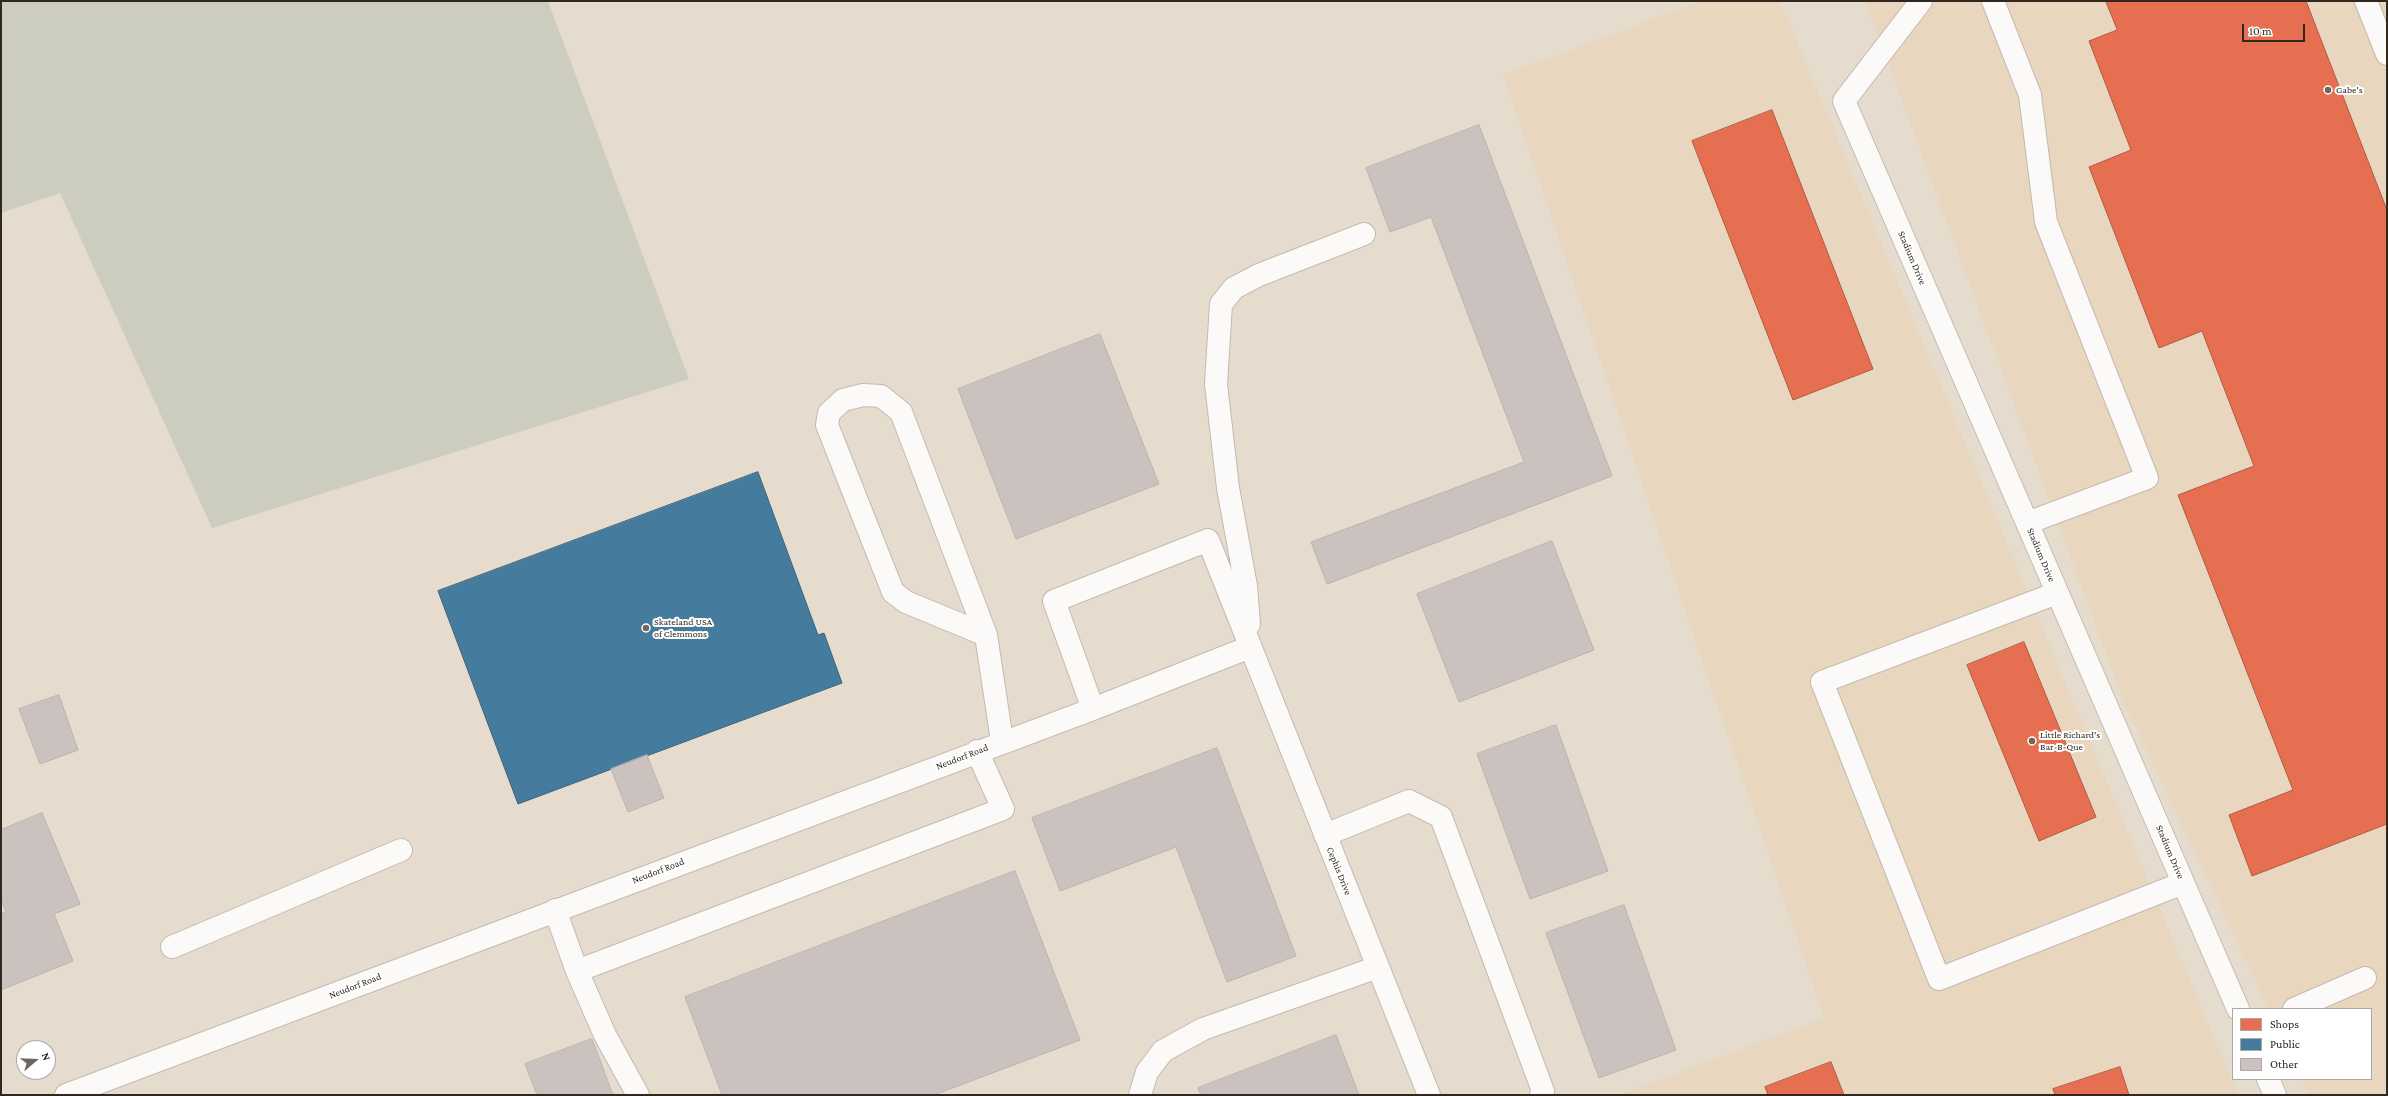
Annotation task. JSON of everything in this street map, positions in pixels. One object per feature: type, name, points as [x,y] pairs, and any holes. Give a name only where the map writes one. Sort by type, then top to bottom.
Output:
[{"type":"street","name":"Stadium Drive","points":[[1921,1],[1844,101],[2238,1008]]},
{"type":"street","points":[[1993,1],[2030,95],[2046,222],[2147,478],[2027,523]]},
{"type":"street","points":[[2366,1],[2387,54]]},
{"type":"street","points":[[1250,647],[1246,586],[1228,488],[1216,384],[1221,304],[1234,288],[1259,275],[1364,234]]},
{"type":"street","points":[[986,635],[906,602],[893,592],[828,425],[829,413],[843,400],[863,394],[881,396],[901,412],[986,635],[1002,741]]},
{"type":"street","name":"Cephis Drive","points":[[1093,708],[1054,601],[1208,540],[1429,1095]]},
{"type":"street","points":[[2057,593],[1822,682],[1939,979],[2183,883]]},
{"type":"street","name":"Neudorf Road","points":[[66,1095],[1002,741],[1093,708],[1250,647]]},
{"type":"street","points":[[577,971],[1004,809],[977,751]]},
{"type":"street","points":[[1325,835],[1409,801],[1441,817],[1543,1091],[1541,1095]]},
{"type":"street","points":[[172,947],[401,850]]},
{"type":"street","points":[[555,910],[577,971],[605,1035],[638,1095]]},
{"type":"street","points":[[1140,1095],[1147,1072],[1163,1051],[1203,1029],[1378,967]]},
{"type":"street","points":[[2296,1008],[2365,978]]},
{"type":"street","points":[[2268,1080],[2275,1095]]},
{"type":"shaded area","points":[[1,1],[548,1],[689,379],[212,528],[60,193],[1,213]]},
{"type":"shaded area","points":[[1701,1],[1780,1],[2238,1095],[1620,1095],[1824,1018],[1503,75]]},
{"type":"shaded area","points":[[1865,1],[2387,1],[2387,1095],[2309,1095],[2302,1080],[2372,1080],[2372,1008],[2269,1008],[2127,710]]},
{"type":"building: Shops","points":[[2106,1],[2306,1],[2387,210],[2387,824],[2252,876],[2229,815],[2293,790],[2178,495],[2254,466],[2202,331],[2159,348],[2089,167],[2131,150],[2089,41],[2117,30]]},
{"type":"building: Shops","points":[[1772,110],[1873,369],[1793,400],[1692,141]]},
{"type":"building: Shops","name":"Little Richard's Bar-B-Que","points":[[2024,642],[2096,817],[2039,841],[1967,665]]},
{"type":"building: Shops","points":[[1831,1062],[1844,1095],[1768,1095],[1765,1087]]},
{"type":"building: Shops","points":[[2120,1067],[2129,1095],[2055,1095],[2053,1089]]},
{"type":"building: Public","points":[[758,472],[818,635],[824,633],[842,683],[518,804],[438,591]]},
{"type":"building: Other","points":[[1479,125],[1612,476],[1327,584],[1311,542],[1524,462],[1431,217],[1390,232],[1366,168]]},
{"type":"building: Other","points":[[1100,334],[1159,484],[1016,539],[958,389]]},
{"type":"building: Other","points":[[1552,541],[1594,650],[1459,702],[1417,594]]},
{"type":"building: Other","points":[[59,695],[78,750],[40,764],[19,709]]},
{"type":"building: Other","points":[[1556,725],[1608,871],[1530,899],[1477,754]]},
{"type":"building: Other","points":[[1217,748],[1296,956],[1227,982],[1176,847],[1060,891],[1032,818]]},
{"type":"building: Other","points":[[647,755],[664,798],[628,812],[611,769]]},
{"type":"building: Other","points":[[42,813],[80,904],[54,914],[73,961],[1,990],[1,914],[6,912],[1,900],[1,830]]},
{"type":"building: Other","points":[[1015,871],[1080,1040],[934,1095],[722,1095],[685,997]]},
{"type":"building: Other","points":[[1624,905],[1676,1050],[1599,1078],[1546,933]]},
{"type":"building: Other","points":[[1336,1035],[1359,1095],[1201,1095],[1198,1088]]},
{"type":"building: Other","points":[[592,1039],[613,1095],[537,1095],[525,1064]]},
{"type":"place","name":"Gabe's","points":[[2328,90]]},
{"type":"place","name":"Skateland USA of Clemmons","points":[[646,628]]},
{"type":"place","name":"Little Richard's Bar-B-Que","points":[[2032,741]]}]
